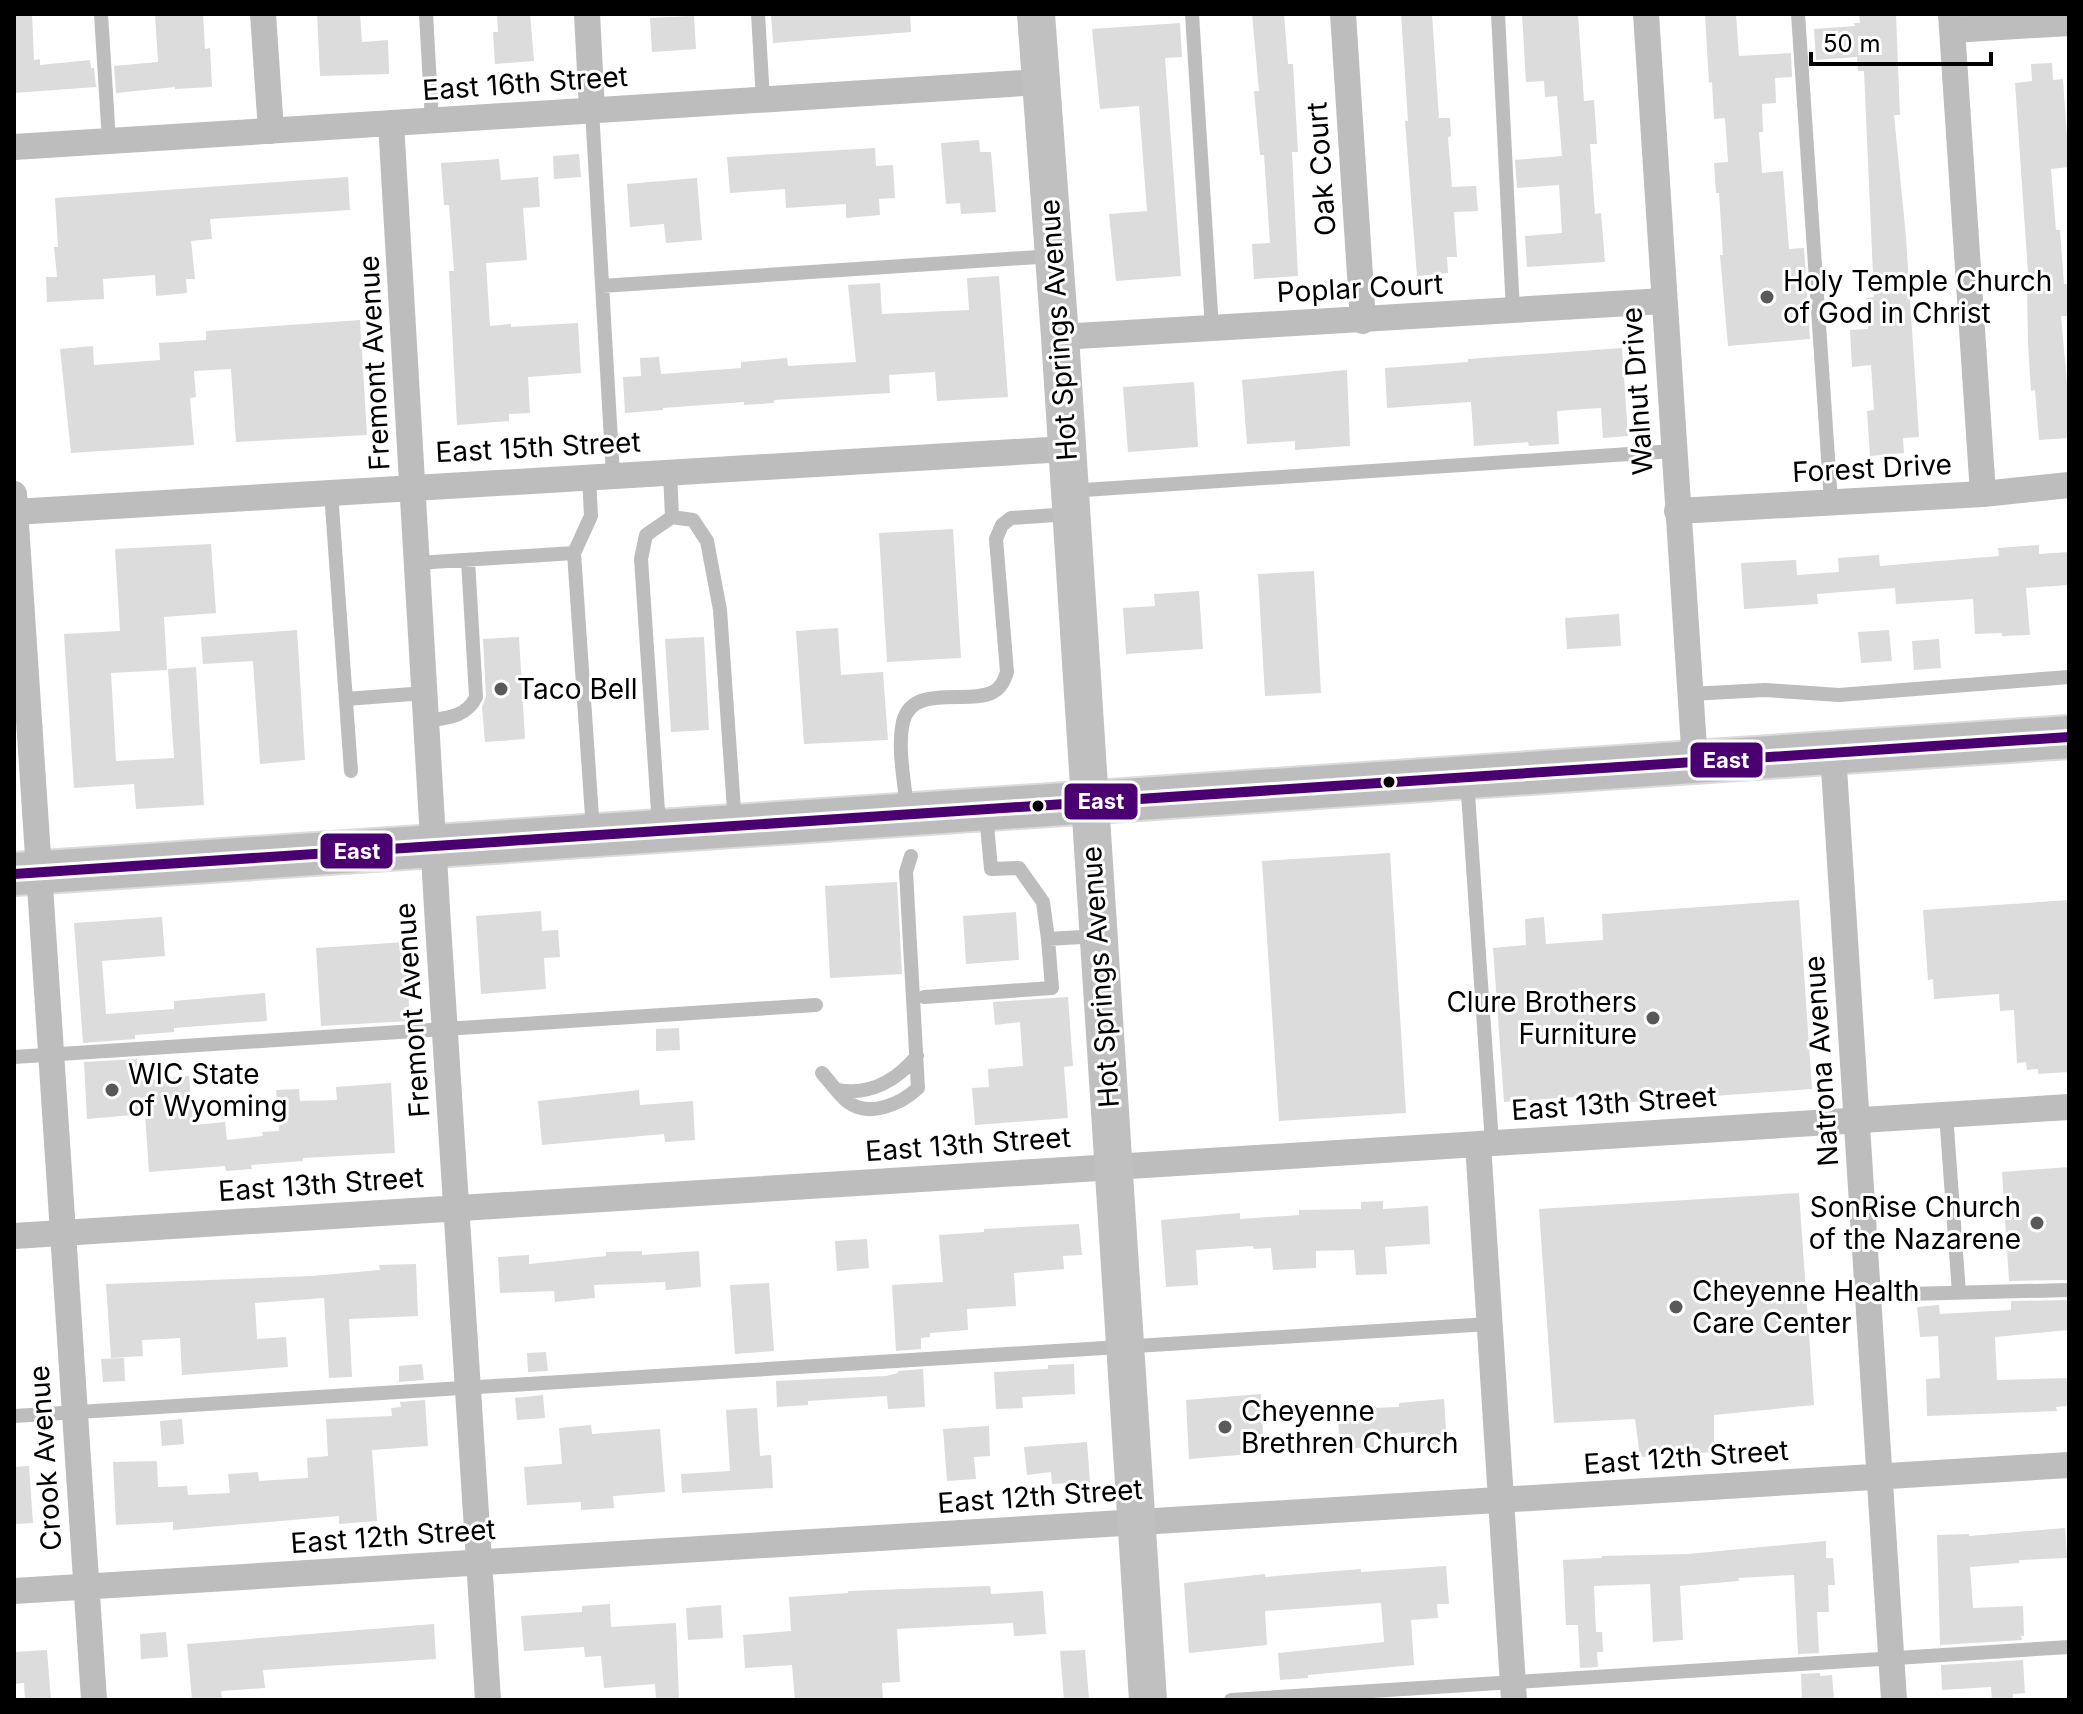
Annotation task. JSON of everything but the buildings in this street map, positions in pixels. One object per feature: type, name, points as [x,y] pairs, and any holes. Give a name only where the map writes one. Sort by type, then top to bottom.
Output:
[{"type":"main road","points":[[26,873],[2069,737]]},
{"type":"street","points":[[263,14],[271,131]]},
{"type":"street","points":[[587,14],[592,110]]},
{"type":"street","name":"Hot Springs Avenue","points":[[1036,14],[1060,337],[1148,1700]]},
{"type":"street","name":"Oak Court","points":[[1343,14],[1363,321]]},
{"type":"street","name":"Walnut Drive","points":[[1646,14],[1695,763]]},
{"type":"street","points":[[1983,494],[1951,22],[2069,23]]},
{"type":"street","name":"East 16th Street","points":[[14,147],[1040,82]]},
{"type":"street","name":"Fremont Avenue","points":[[391,123],[433,846],[488,1700]]},
{"type":"street","name":"Poplar Court","points":[[1060,337],[1664,301]]},
{"type":"street","name":"East 15th Street","points":[[14,512],[1066,449]]},
{"type":"street","name":"Forest Drive","points":[[1677,511],[1983,494],[2069,485]]},
{"type":"street","name":"Crook Avenue","points":[[14,494],[26,873],[51,1055],[94,1700]]},
{"type":"street","name":"Natrona Avenue","points":[[1833,753],[1894,1700]]},
{"type":"street","name":"East 13th Street","points":[[14,1236],[2069,1107]]},
{"type":"street","points":[[1485,1143],[1489,1324],[1513,1691]]},
{"type":"street","name":"East 12th Street","points":[[14,1591],[2069,1465]]},
{"type":"lane","points":[[101,14],[109,141]]},
{"type":"lane","points":[[426,14],[432,121]]},
{"type":"lane","points":[[758,14],[763,100]]},
{"type":"lane","points":[[1192,14],[1212,329]]},
{"type":"lane","points":[[1498,14],[1513,311]]},
{"type":"lane","points":[[1798,14],[1831,502]]},
{"type":"lane","points":[[592,110],[602,286],[601,476],[591,516],[574,553],[593,835]]},
{"type":"lane","points":[[602,286],[1054,256]]},
{"type":"lane","points":[[907,815],[902,734],[904,718],[912,706],[935,697],[991,694],[1002,684],[1007,672],[996,539],[1002,525],[1011,518],[1070,502],[1674,451]]},
{"type":"lane","points":[[670,472],[672,517]]},
{"type":"lane","points":[[331,492],[351,771]]},
{"type":"lane","points":[[660,831],[641,559],[646,535],[672,517],[693,520],[707,541],[720,610],[735,826]]},
{"type":"lane","points":[[417,563],[574,553]]},
{"type":"lane","points":[[426,721],[455,716],[474,703],[476,697],[468,560]]},
{"type":"lane","points":[[1690,694],[1765,690],[1839,695],[2069,677]]},
{"type":"lane","points":[[346,699],[425,693]]},
{"type":"lane","points":[[1467,778],[1485,1143]]},
{"type":"lane","points":[[924,997],[1052,988],[1043,902],[1019,868],[991,869],[986,809]]},
{"type":"lane","points":[[822,1073],[848,1102],[858,1108],[890,1107],[905,1100],[918,1088],[906,872],[911,856]]},
{"type":"lane","points":[[1048,939],[1098,936]]},
{"type":"lane","points":[[14,1057],[816,1005]]},
{"type":"lane","points":[[837,1090],[852,1093],[873,1089],[904,1071],[917,1056]]},
{"type":"lane","points":[[1946,1114],[1959,1293]]},
{"type":"lane","points":[[1868,1295],[2069,1290]]},
{"type":"lane","points":[[14,1416],[1489,1324]]},
{"type":"lane","points":[[1231,1700],[1513,1691],[1892,1658],[2069,1647]]},
{"type":"transit line","name":"East","points":[[14,874],[2069,737]]},
{"type":"place","name":"Holy Temple Church of God in Christ","points":[[1767,297]]},
{"type":"place","name":"Taco Bell","points":[[501,689]]},
{"type":"place","name":"Clure Brothers Furniture","points":[[1653,1018]]},
{"type":"place","name":"WIC State of Wyoming","points":[[112,1090]]},
{"type":"place","name":"SonRise Church of the Nazarene","points":[[2037,1223]]},
{"type":"place","name":"Cheyenne Health Care Center","points":[[1676,1307]]},
{"type":"place","name":"Cheyenne Brethren Church","points":[[1225,1427]]}]
